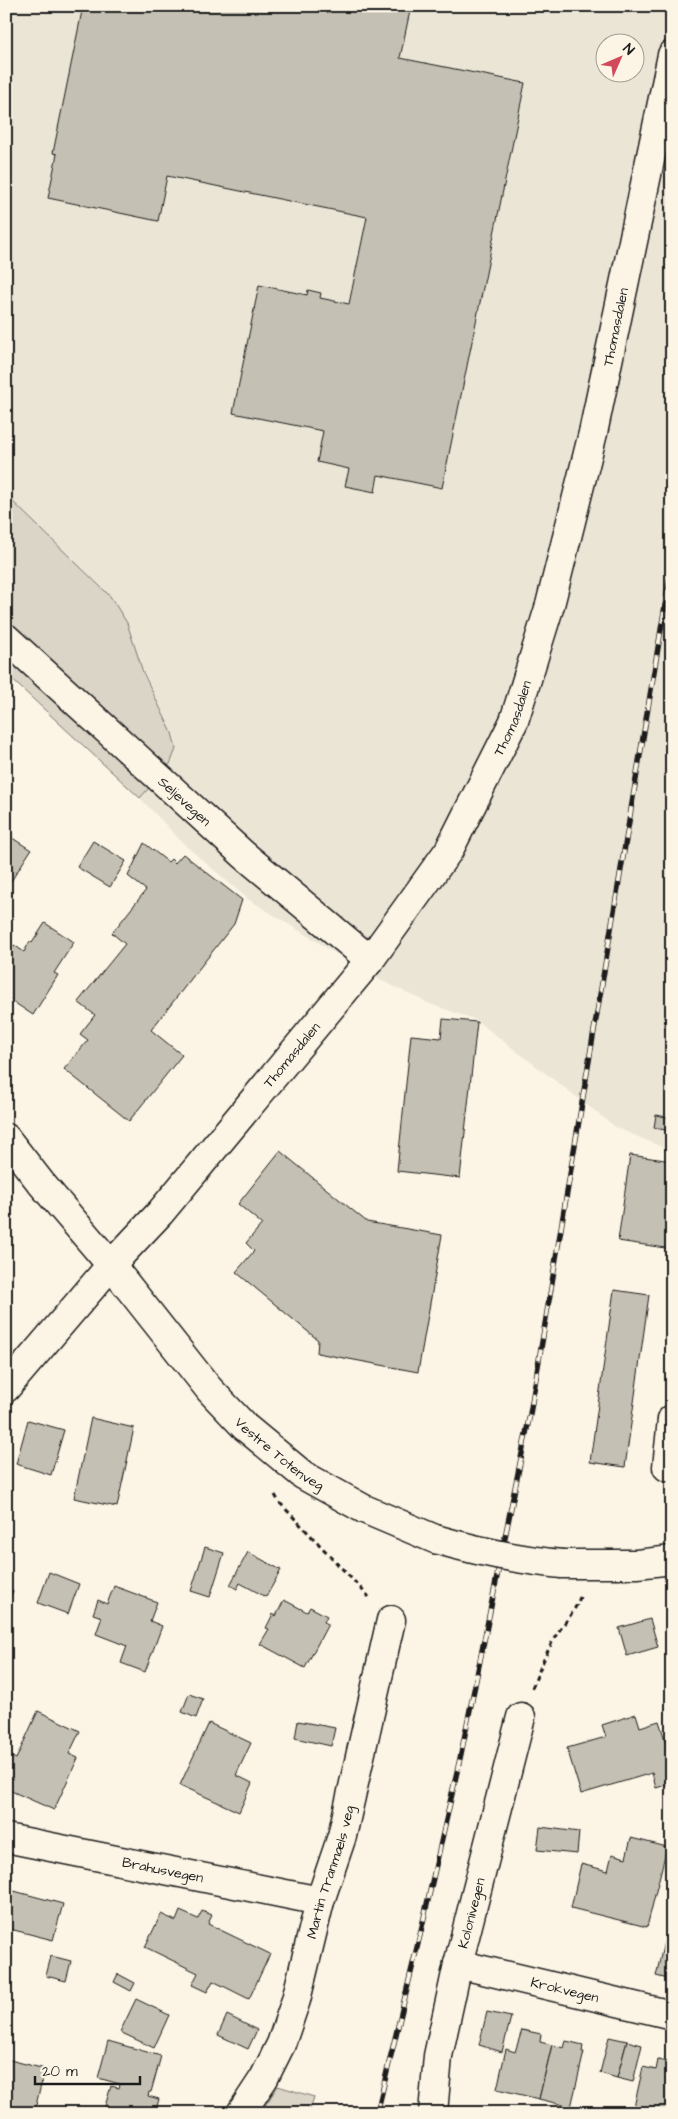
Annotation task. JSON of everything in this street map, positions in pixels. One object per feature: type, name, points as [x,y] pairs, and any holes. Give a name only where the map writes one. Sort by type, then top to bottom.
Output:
[{"type":"street","name":"Thomasdalen","points":[[6,1388],[111,1265],[160,1213],[370,960],[449,850],[514,720],[550,605],[593,433],[672,55]]},
{"type":"street","name":"Seljevegen","points":[[6,638],[244,855],[370,960]]},
{"type":"street","name":"Vestre Totenveg","points":[[6,1138],[41,1183],[111,1265],[209,1389],[246,1427],[302,1475],[364,1510],[435,1539],[481,1552],[562,1564],[590,1565],[672,1560]]},
{"type":"street","points":[[667,1467],[672,1419]]},
{"type":"street","name":"Martin Tranmæls veg","points":[[241,2113],[264,2078],[281,2044],[296,2000],[320,1901],[342,1836],[390,1620]]},
{"type":"street","name":"Kolonivegen","points":[[433,2113],[438,2056],[458,1964],[521,1717]]},
{"type":"street","name":"Brahusvegen","points":[[6,1838],[320,1901]]},
{"type":"street","name":"Krokvegen","points":[[458,1964],[672,2015]]},
{"type":"path","points":[[521,1717],[541,1664],[555,1638],[578,1604],[590,1565]]},
{"type":"shaded area","points":[[6,6],[672,6],[672,1151],[617,1128],[476,1020],[430,1004],[372,976],[248,899],[186,846],[140,798],[170,764],[176,749],[172,733],[110,596],[6,495]]},
{"type":"shaded area","points":[[6,495],[110,596],[127,623],[143,672],[172,733],[176,749],[170,764],[140,798],[6,674]]},
{"type":"shaded area","points":[[278,2086],[314,2097],[309,2113],[260,2113]]},
{"type":"building","points":[[83,6],[411,6],[400,58],[525,83],[442,488],[378,475],[375,492],[345,486],[349,469],[317,462],[323,431],[233,413],[259,285],[307,295],[308,290],[321,293],[320,298],[349,304],[367,217],[167,176],[158,221],[48,198],[57,154],[53,153]]},
{"type":"building","points":[[6,834],[31,850],[6,889]]},
{"type":"building","points":[[93,841],[126,861],[110,887],[77,867]]},
{"type":"building","points":[[144,843],[168,862],[171,859],[175,863],[183,854],[242,900],[234,924],[151,1030],[182,1055],[129,1121],[64,1069],[88,1040],[80,1034],[95,1015],[78,1002],[125,944],[112,933],[146,890],[128,876]]},
{"type":"building","points":[[45,923],[74,942],[54,973],[58,975],[33,1015],[6,997],[6,958],[14,945],[24,952],[30,941],[32,943]]},
{"type":"building","points":[[443,1019],[477,1022],[460,1178],[397,1171],[411,1035],[441,1038]]},
{"type":"building","points":[[656,1115],[672,1118],[672,1131],[654,1128]]},
{"type":"building","points":[[280,1151],[367,1222],[442,1235],[418,1372],[317,1353],[318,1340],[236,1272],[254,1251],[246,1243],[262,1224],[238,1204]]},
{"type":"building","points":[[630,1155],[672,1161],[672,1249],[618,1241]]},
{"type":"building","points":[[614,1290],[649,1295],[625,1467],[590,1462]]},
{"type":"building","points":[[91,1418],[134,1428],[117,1507],[74,1498]]},
{"type":"building","points":[[28,1420],[64,1430],[51,1475],[16,1464]]},
{"type":"building","points":[[205,1547],[224,1553],[210,1597],[191,1591]]},
{"type":"building","points":[[248,1552],[281,1570],[266,1597],[240,1583],[237,1589],[230,1585]]},
{"type":"building","points":[[49,1572],[79,1584],[68,1614],[38,1603]]},
{"type":"building","points":[[114,1586],[157,1602],[150,1621],[162,1626],[145,1672],[121,1663],[127,1646],[96,1634],[102,1617],[93,1614],[98,1600],[107,1604]]},
{"type":"building","points":[[6,1587],[13,1591],[6,1606]]},
{"type":"building","points":[[284,1600],[307,1612],[310,1607],[327,1616],[324,1622],[328,1624],[305,1668],[260,1644],[269,1629],[266,1628],[273,1614],[276,1616]]},
{"type":"building","points":[[650,1619],[658,1647],[627,1656],[619,1628]]},
{"type":"building","points":[[189,1694],[203,1699],[196,1718],[182,1712]]},
{"type":"building","points":[[38,1711],[80,1731],[69,1754],[78,1758],[54,1810],[9,1790],[10,1788],[6,1786],[6,1759],[8,1755],[16,1759]]},
{"type":"building","points":[[636,1714],[640,1727],[659,1721],[672,1761],[672,1783],[656,1788],[652,1773],[581,1794],[567,1748],[606,1737],[602,1725]]},
{"type":"building","points":[[298,1721],[335,1728],[331,1746],[295,1738]]},
{"type":"building","points":[[209,1723],[251,1743],[236,1775],[252,1783],[239,1812],[180,1785]]},
{"type":"building","points":[[540,1827],[579,1832],[577,1854],[537,1850]]},
{"type":"building","points":[[631,1838],[667,1847],[647,1927],[571,1908],[581,1864],[608,1871],[612,1854],[626,1858]]},
{"type":"building","points":[[14,1891],[63,1904],[53,1940],[6,1928],[6,1920]]},
{"type":"building","points":[[180,1911],[198,1919],[202,1911],[212,1915],[208,1924],[270,1954],[249,1999],[213,1981],[207,1992],[192,1985],[198,1973],[145,1947],[161,1914],[176,1921]]},
{"type":"building","points":[[664,1942],[672,1944],[672,1980],[656,1976]]},
{"type":"building","points":[[51,1956],[71,1961],[66,1981],[46,1976]]},
{"type":"building","points":[[118,1974],[135,1983],[131,1991],[114,1982]]},
{"type":"building","points":[[136,1999],[169,2015],[154,2048],[120,2032]]},
{"type":"building","points":[[487,2012],[511,2017],[502,2052],[479,2045]]},
{"type":"building","points":[[227,2015],[257,2030],[248,2049],[218,2035]]},
{"type":"building","points":[[522,2030],[541,2034],[540,2042],[552,2045],[539,2099],[497,2089],[506,2049],[515,2052]]},
{"type":"building","points":[[609,2037],[627,2041],[617,2078],[600,2073]]},
{"type":"building","points":[[108,2041],[161,2056],[151,2092],[149,2092],[148,2096],[159,2099],[156,2110],[164,2113],[103,2113],[111,2086],[119,2088],[120,2084],[98,2078]]},
{"type":"building","points":[[566,2041],[583,2045],[582,2052],[584,2052],[571,2107],[539,2099],[552,2045],[564,2048]]},
{"type":"building","points":[[627,2041],[642,2045],[633,2082],[617,2078]]},
{"type":"building","points":[[6,2059],[45,2069],[34,2113],[6,2106]]},
{"type":"building","points":[[658,2060],[672,2063],[672,2113],[658,2113],[634,2107],[643,2067],[656,2070]]},
{"type":"railway","points":[[377,2113],[461,1754],[530,1414],[672,564]]}]
